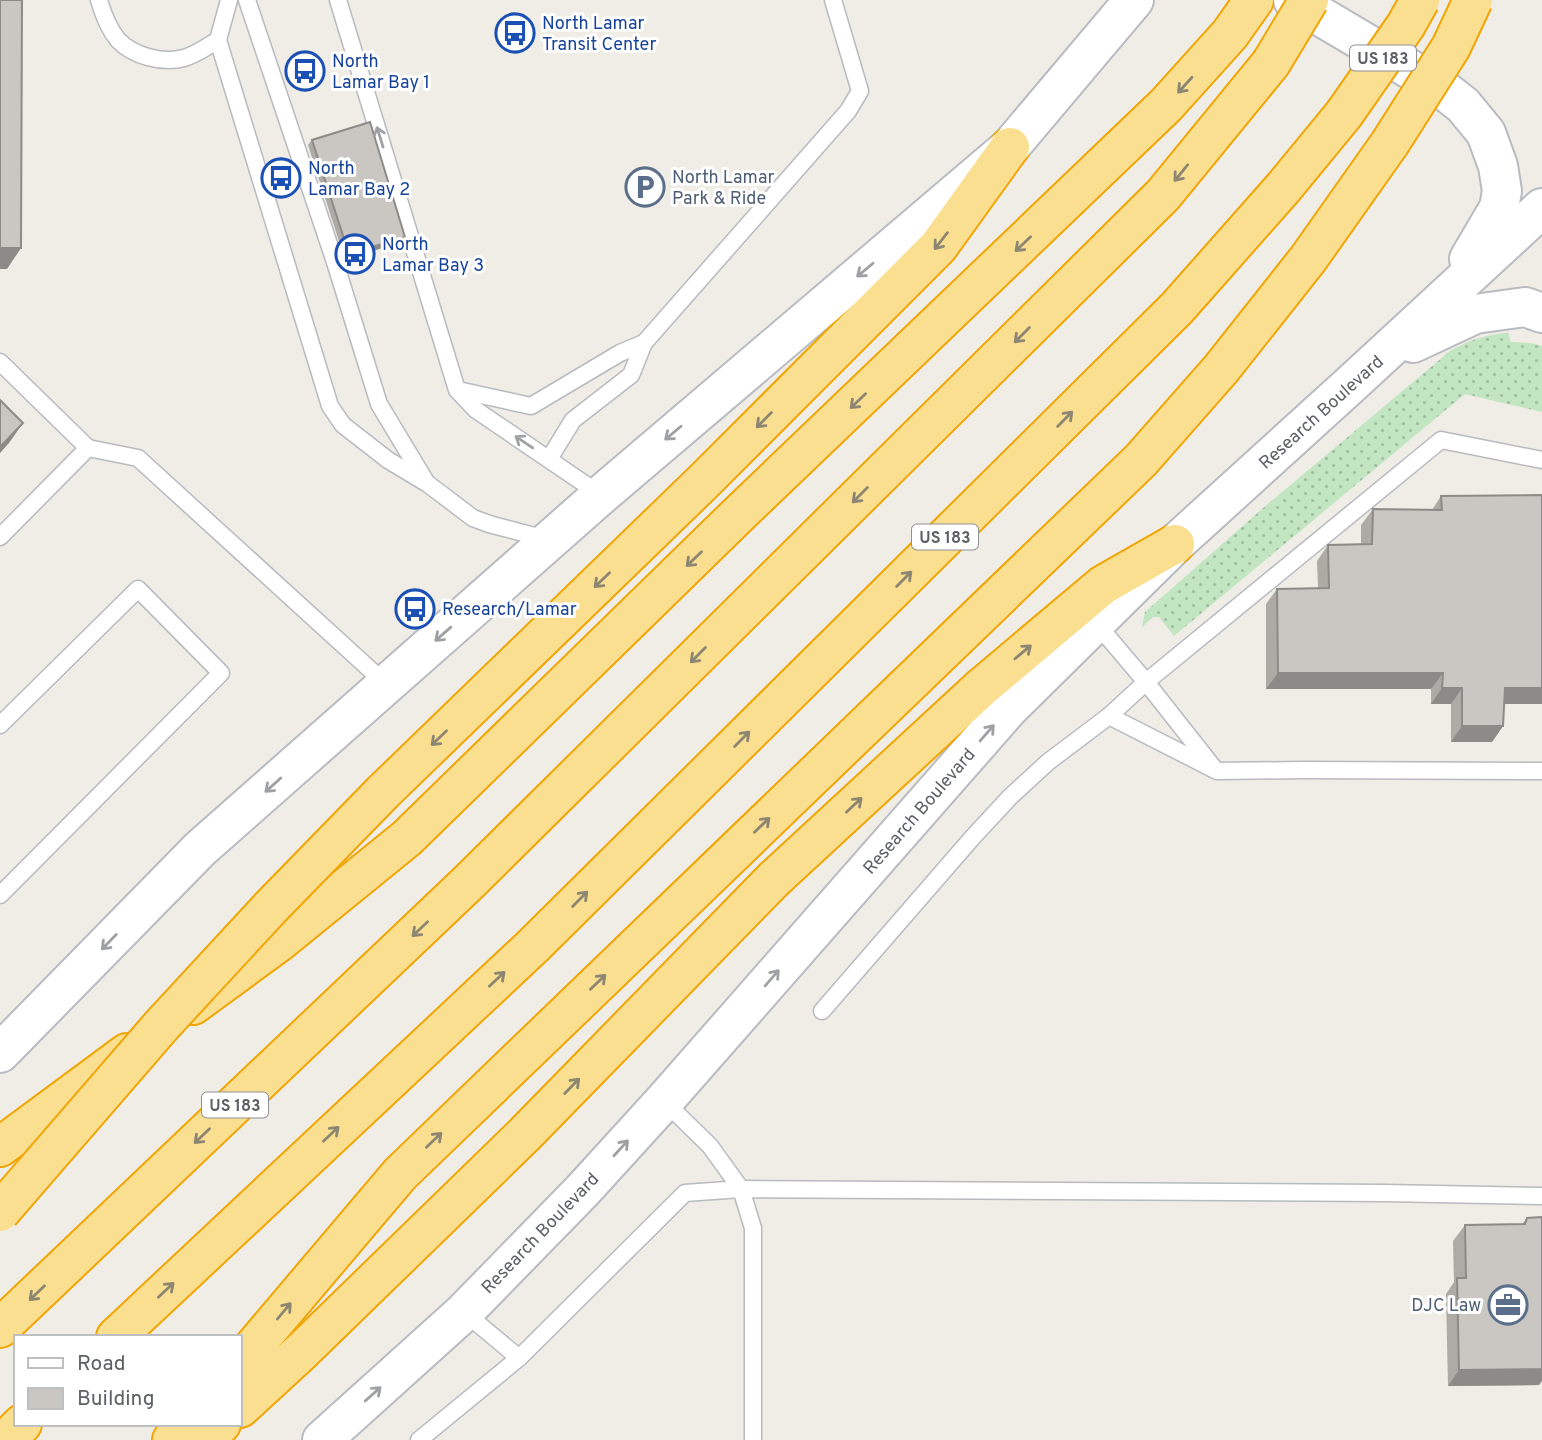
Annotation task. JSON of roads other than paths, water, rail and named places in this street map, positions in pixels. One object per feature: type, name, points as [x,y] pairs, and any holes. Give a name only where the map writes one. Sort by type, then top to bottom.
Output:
[{"type":"highway","points":[[0,1147],[279,942],[407,838],[721,531],[1166,106],[1230,34],[1254,0]]},
{"type":"highway","name":"US 183","points":[[0,1328],[470,882],[1163,195],[1271,63],[1309,0]]},
{"type":"highway","name":"US 183","points":[[118,1335],[532,947],[1177,308],[1284,187],[1344,114],[1420,0]]},
{"type":"highway","points":[[242,1361],[400,1174],[1141,460],[1221,369],[1308,259],[1390,143],[1451,47],[1473,0]]},
{"type":"highway","points":[[0,1212],[161,1026],[270,908],[383,792],[703,482],[938,247],[1010,146]]},
{"type":"highway","points":[[242,1406],[524,1135],[774,879],[982,687],[1103,585],[1175,544]]},
{"type":"highway","points":[[6,1440],[20,1426]]},
{"type":"highway","points":[[172,1440],[184,1426]]},
{"type":"highway","points":[[204,1440],[219,1426]]},
{"type":"main road","points":[[0,1053],[200,849],[549,540],[1010,146],[1134,0]]},
{"type":"main road","points":[[1293,0],[1440,87],[1463,105],[1486,133],[1498,166],[1502,191],[1499,208],[1446,297]]},
{"type":"main road","name":"Research Boulevard","points":[[322,1440],[464,1312],[582,1191],[1009,708],[1175,544],[1542,208]]},
{"type":"main road","points":[[1374,363],[1475,314],[1525,307],[1542,313]]},
{"type":"lane","points":[[99,0],[104,19],[119,41],[142,55],[168,61],[187,58],[218,40]]},
{"type":"lane","points":[[229,0],[218,40],[330,406],[343,425],[388,460],[428,484],[473,518],[549,540]]},
{"type":"lane","points":[[247,0],[379,404],[428,484]]},
{"type":"lane","points":[[338,0],[457,390],[477,410],[601,495]]},
{"type":"lane","points":[[549,459],[573,420],[631,376],[643,343],[848,111],[860,91],[833,0]]},
{"type":"lane","points":[[457,390],[531,406],[620,353],[643,343]]},
{"type":"lane","points":[[0,362],[88,448],[138,458],[386,684]]},
{"type":"lane","points":[[822,1011],[1010,797],[1048,762],[1108,716],[1146,681],[1441,440],[1542,460]]},
{"type":"lane","points":[[0,537],[88,448]]},
{"type":"lane","points":[[0,725],[138,589],[221,673],[0,895]]},
{"type":"lane","points":[[1096,623],[1217,771]]},
{"type":"lane","points":[[1108,716],[1217,771],[1542,771]]},
{"type":"lane","points":[[664,1101],[710,1146],[741,1189],[752,1228],[752,1440]]},
{"type":"lane","points":[[419,1440],[519,1358],[685,1193],[741,1189],[1542,1195]]},
{"type":"lane","points":[[464,1312],[519,1358]]},
{"type":"place","name":"North Lamar Transit Center","points":[[515,33]]},
{"type":"place","name":"North Lamar Bay 1","points":[[305,71]]},
{"type":"place","name":"North Lamar Bay 2","points":[[281,178]]},
{"type":"place","name":"North Lamar Park & Ride","points":[[645,187]]},
{"type":"place","name":"North Lamar Bay 3","points":[[355,254]]},
{"type":"place","name":"Research/Lamar","points":[[415,609]]},
{"type":"place","name":"DJC Law","points":[[1508,1305]]}]
